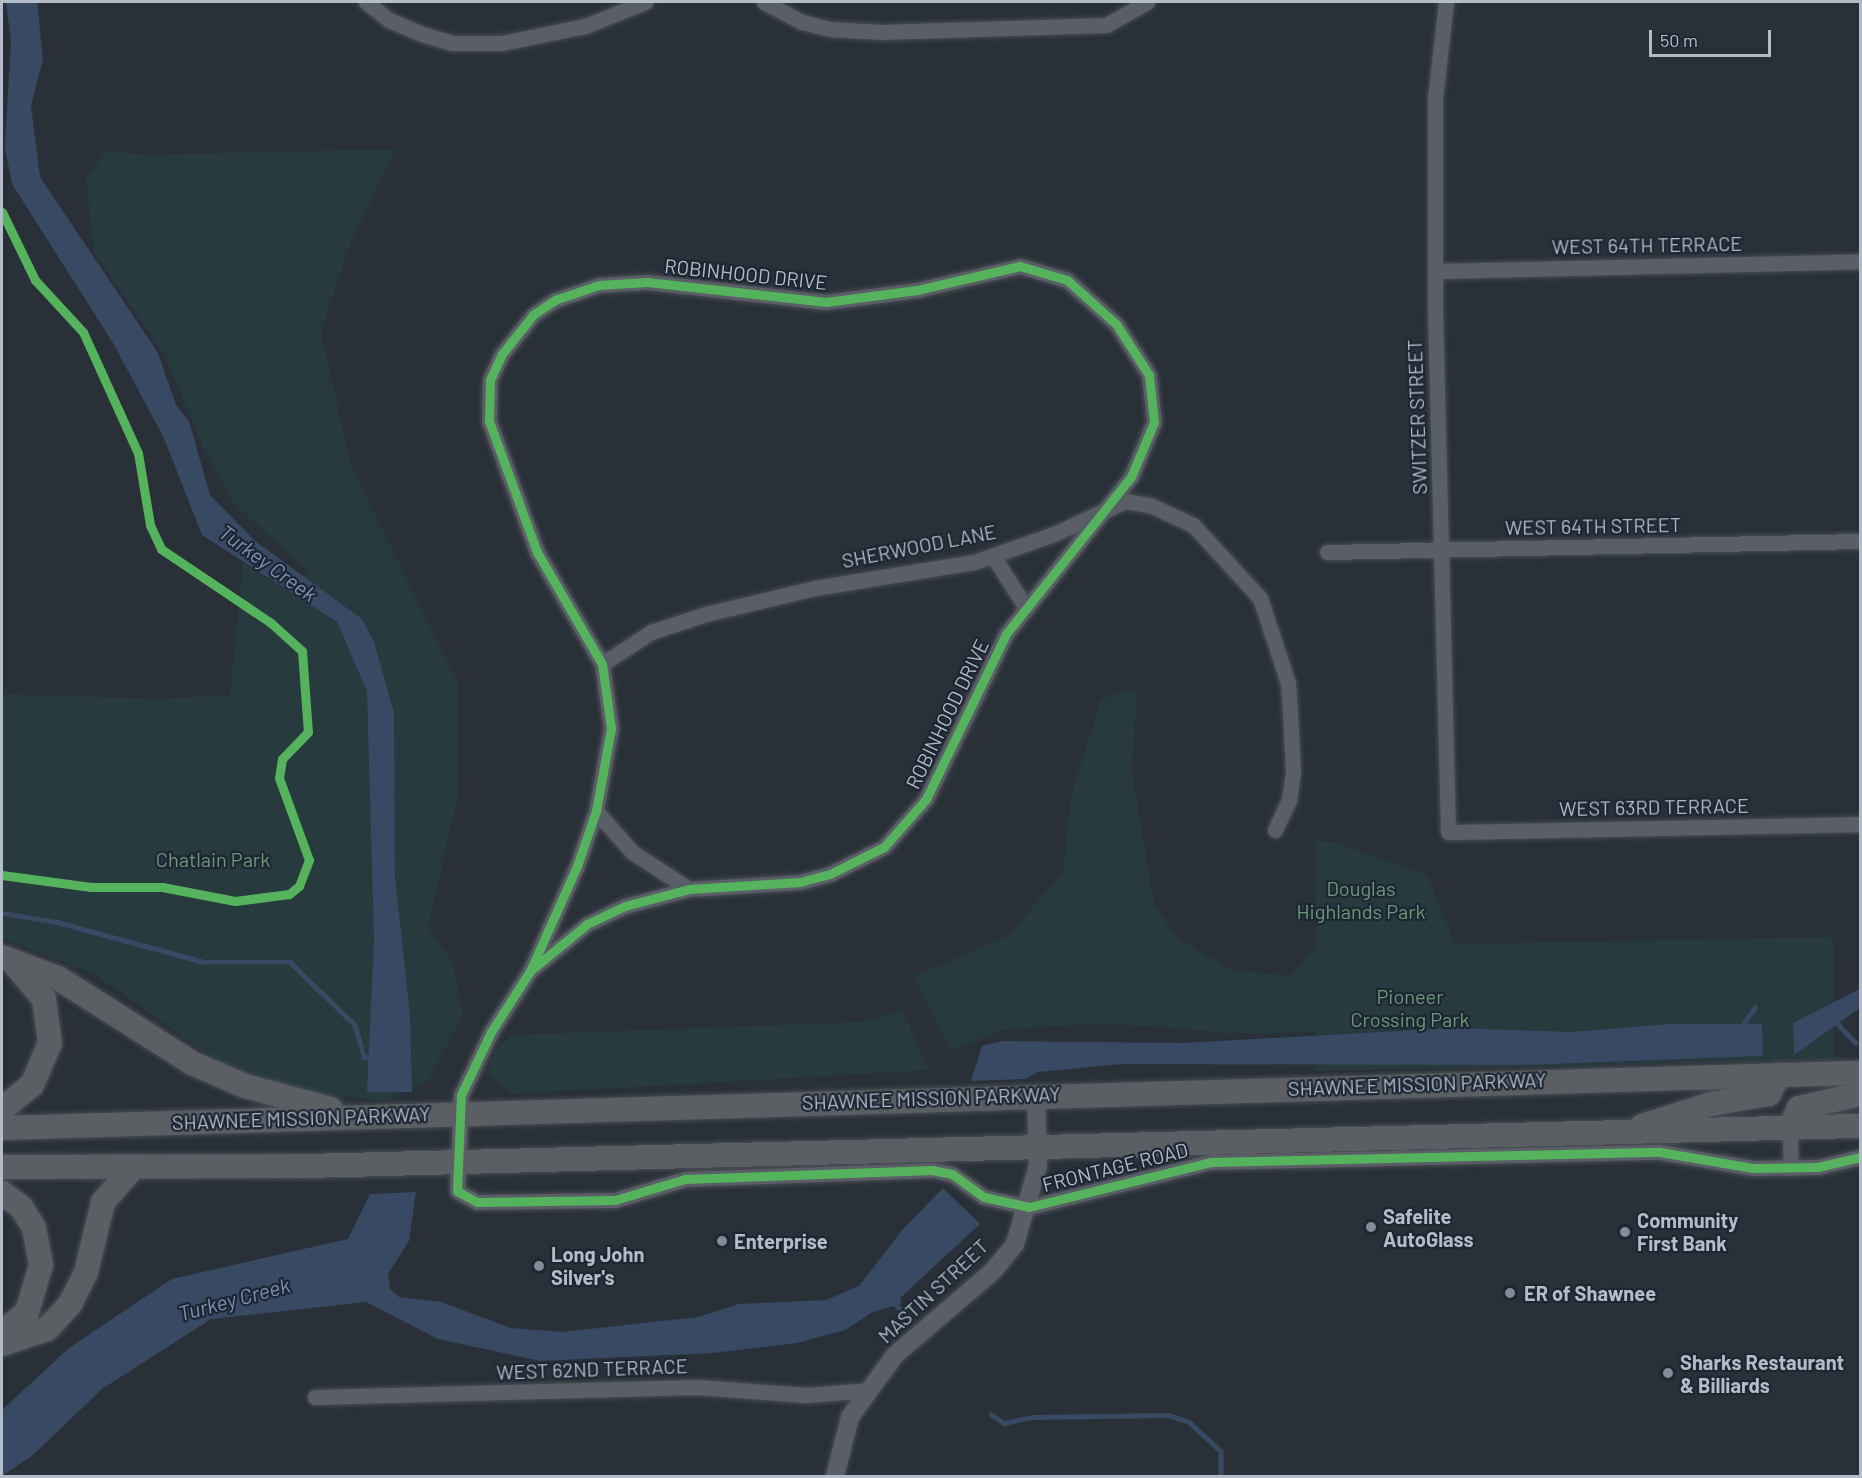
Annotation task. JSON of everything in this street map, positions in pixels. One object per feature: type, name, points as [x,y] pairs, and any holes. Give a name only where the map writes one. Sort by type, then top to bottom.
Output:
[{"type":"highway","points":[[2,1109],[22,1095],[42,1070],[51,1028],[38,986],[5,958]]},
{"type":"highway","points":[[5,958],[58,978],[192,1063],[245,1086],[357,1116]]},
{"type":"highway","points":[[1831,1073],[1860,1057]]},
{"type":"highway","name":"SHAWNEE MISSION PARKWAY","points":[[2,1128],[1036,1094],[1860,1073]]},
{"type":"highway","points":[[1615,1134],[1710,1104],[1768,1094],[1779,1074]]},
{"type":"highway","points":[[1790,1129],[1799,1108],[1860,1094]]},
{"type":"highway","points":[[2,1167],[132,1169],[458,1162],[1037,1149],[1860,1126]]},
{"type":"highway","points":[[2,1344],[47,1329],[70,1304],[86,1272],[107,1193],[132,1169]]},
{"type":"highway","points":[[2,1193],[21,1207],[34,1228],[41,1265],[27,1312],[2,1333]]},
{"type":"street","points":[[366,2],[389,20],[425,35],[453,43],[502,43],[585,26],[645,2]]},
{"type":"street","points":[[764,2],[802,22],[881,32],[1106,25],[1147,2]]},
{"type":"street","name":"SWITZER STREET","points":[[1446,2],[1435,98],[1434,271],[1448,832]]},
{"type":"street","name":"WEST 64TH TERRACE","points":[[1434,271],[1860,261]]},
{"type":"street","name":"ROBINHOOD DRIVE","points":[[458,1162],[460,1112],[472,1067],[530,971],[596,811],[611,729],[602,664],[569,614],[514,502],[486,405],[490,380],[515,336],[539,311],[584,288],[647,282],[826,302],[917,290],[988,270],[1020,266],[1043,270],[1090,297],[1137,349],[1149,375],[1156,400],[1147,447],[1108,506],[1025,606],[981,681],[926,799],[884,847],[800,882],[689,890],[626,906],[587,924],[530,971]]},
{"type":"street","name":"SHERWOOD LANE","points":[[602,664],[651,632],[732,607],[993,556],[1108,506],[1125,501],[1152,506],[1193,525],[1260,598],[1288,683],[1290,712],[1292,781],[1275,830]]},
{"type":"street","name":"WEST 64TH STREET","points":[[1327,552],[1860,541]]},
{"type":"street","points":[[993,556],[1025,606]]},
{"type":"street","points":[[596,811],[632,852],[689,890]]},
{"type":"street","name":"WEST 63RD TERRACE","points":[[1448,832],[1860,824]]},
{"type":"street","name":"MASTIN STREET","points":[[835,1476],[850,1417],[895,1355],[993,1270],[1015,1244],[1029,1207],[1037,1149],[1036,1094]]},
{"type":"street","points":[[1790,1129],[1791,1167]]},
{"type":"street","name":"FRONTAGE ROAD","points":[[458,1162],[457,1191],[477,1202],[615,1200],[685,1179],[932,1170],[952,1174],[984,1197],[1029,1207],[1211,1162],[1660,1152],[1728,1166],[1791,1167],[1860,1157]]},
{"type":"street","name":"WEST 62ND TERRACE","points":[[315,1397],[698,1387],[806,1395],[869,1390]]},
{"type":"green space","name":"Chatlain Park","points":[[395,149],[350,244],[321,332],[351,466],[459,685],[458,795],[428,929],[452,961],[463,1014],[429,1080],[386,1101],[305,1092],[226,1067],[96,975],[2,938],[2,694],[160,699],[230,695],[243,562],[284,589],[309,573],[234,503],[204,449],[166,358],[94,252],[86,178],[106,151],[147,155]]},
{"type":"green space","points":[[1137,688],[1132,772],[1154,904],[1177,938],[1231,970],[1291,976],[1316,947],[1315,841],[1334,842],[1427,875],[1455,944],[1833,937],[1835,1060],[1316,1071],[1316,1032],[1248,1034],[1103,1023],[1002,1030],[951,1051],[914,976],[1008,936],[1063,872],[1071,797],[1101,699]]},
{"type":"green space","points":[[902,1010],[929,1070],[513,1094],[487,1074],[495,1050],[512,1035],[861,1022]]},
{"type":"water","name":"Turkey Creek","points":[[6,2],[37,2],[43,59],[31,106],[40,177],[158,353],[176,405],[189,421],[210,495],[255,541],[362,619],[374,642],[394,713],[395,877],[410,1015],[412,1092],[367,1092],[374,939],[367,691],[337,622],[202,535],[164,438],[113,343],[12,184],[5,148],[11,41]]},
{"type":"water","points":[[1860,989],[1860,1008],[1794,1055],[1793,1023]]},
{"type":"water","points":[[1670,1024],[1762,1024],[1763,1056],[1522,1065],[1122,1064],[1038,1072],[1025,1079],[971,1081],[982,1046],[1003,1041],[1183,1043],[1452,1028],[1571,1032]]},
{"type":"water","name":"Turkey Creek","points":[[943,1188],[980,1224],[900,1298],[901,1304],[873,1312],[845,1330],[797,1343],[713,1353],[540,1361],[438,1339],[366,1302],[211,1319],[102,1389],[33,1455],[2,1476],[2,1410],[69,1348],[172,1279],[348,1239],[370,1194],[416,1192],[409,1241],[388,1274],[390,1289],[399,1297],[441,1302],[511,1328],[562,1332],[698,1317],[739,1304],[826,1300],[859,1286],[903,1229]]},
{"type":"waterway","points":[[2,913],[57,922],[204,962],[290,962],[355,1025],[364,1057],[373,1056]]},
{"type":"waterway","points":[[1741,1027],[1755,1007]]},
{"type":"waterway","points":[[1833,1019],[1856,1043]]},
{"type":"waterway","points":[[894,1302],[904,1314]]},
{"type":"waterway","points":[[991,1414],[1004,1423],[1033,1417],[1168,1415],[1189,1422],[1221,1451],[1221,1476]]},
{"type":"cycle path","points":[[2,212],[35,280],[83,332],[138,453],[150,525],[161,549],[271,623],[302,651],[308,732],[282,759],[279,778],[309,860],[299,886],[289,894],[235,901],[162,887],[91,887],[2,875]]},
{"type":"cycle path","points":[[530,971],[587,924],[625,906],[689,889],[800,882],[830,874],[884,847],[926,799],[1006,634],[1131,477],[1154,422],[1149,375],[1116,324],[1067,280],[1020,266],[917,290],[826,302],[647,282],[599,285],[555,300],[533,315],[502,354],[490,380],[489,421],[537,552],[602,664],[611,728],[596,811],[577,866],[530,971],[491,1032],[461,1095],[457,1191],[477,1202],[615,1200],[685,1179],[932,1170],[952,1174],[984,1197],[1029,1207],[1211,1162],[1660,1152],[1753,1168],[1818,1167],[1860,1157]]},
{"type":"place","name":"Safelite AutoGlass","points":[[1371,1227]]},
{"type":"place","name":"Community First Bank","points":[[1625,1232]]},
{"type":"place","name":"Enterprise","points":[[722,1241]]},
{"type":"place","name":"Long John Silver's","points":[[539,1266]]},
{"type":"place","name":"ER of Shawnee","points":[[1510,1293]]},
{"type":"place","name":"Sharks Restaurant & Billiards","points":[[1668,1373]]},
{"type":"park label","name":"Douglas Highlands Park","points":[[1361,900]]},
{"type":"park label","name":"Pioneer Crossing Park","points":[[1410,1008]]}]
